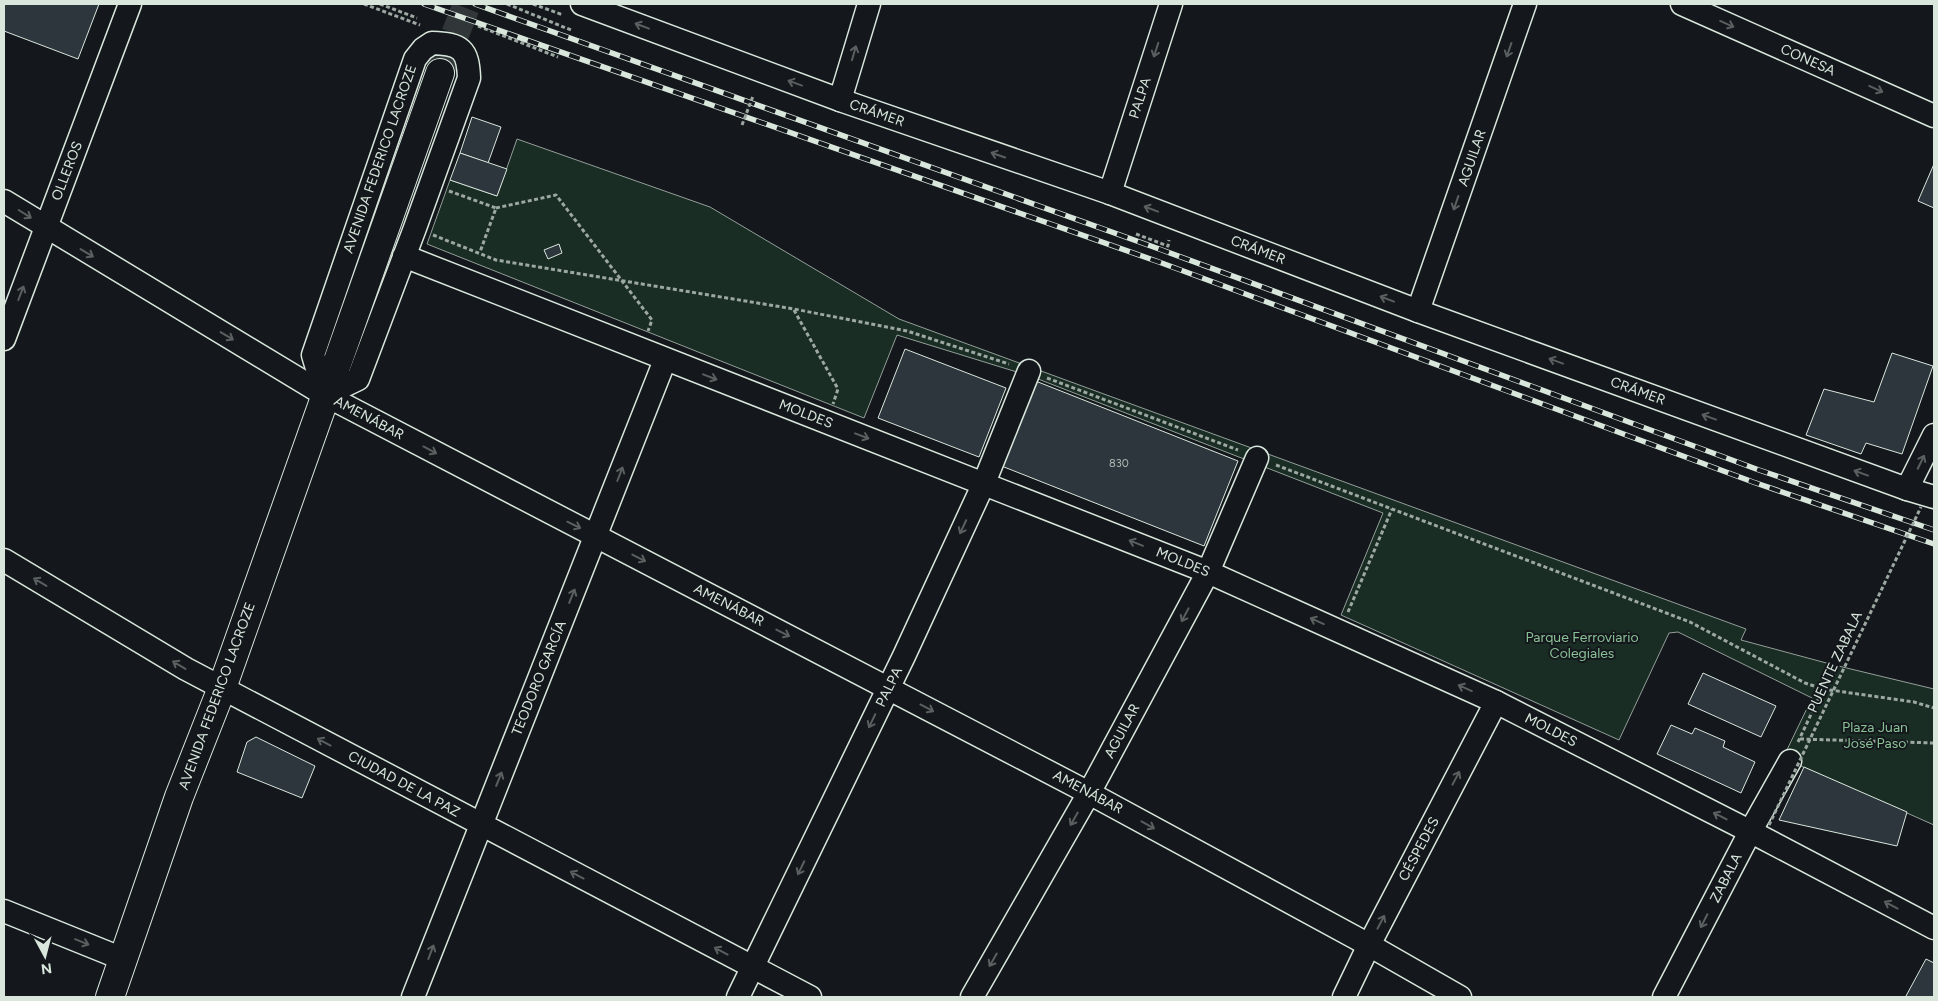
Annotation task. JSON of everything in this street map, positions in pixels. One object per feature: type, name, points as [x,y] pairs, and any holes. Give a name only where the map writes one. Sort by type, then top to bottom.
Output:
[{"type":"main road","name":"AVENIDA FEDERICO LACROZE","points":[[110,997],[179,797],[222,688],[440,73]]},
{"type":"street","name":"OLLEROS","points":[[4,339],[130,4]]},
{"type":"street","name":"CRÁMER","points":[[582,4],[840,100],[1110,193],[1418,311],[1907,489],[1928,502]]},
{"type":"street","points":[[840,100],[869,4]]},
{"type":"street","name":"PALPA","points":[[1110,193],[1171,4]]},
{"type":"street","name":"AGUILAR","points":[[1418,311],[1525,4]]},
{"type":"street","name":"CONESA","points":[[1682,4],[1934,116]]},
{"type":"street","name":"AVENIDA FEDERICO LACROZE","points":[[432,44],[446,44],[460,48],[465,53],[469,78],[430,185],[358,379],[325,395],[313,355],[411,68],[423,49],[432,44]]},
{"type":"street","name":"AMENÁBAR","points":[[4,201],[325,395],[1089,793],[1369,945],[1460,997]]},
{"type":"street","name":"MOLDES","points":[[404,256],[641,351],[984,483],[1208,572],[1496,702],[1760,828],[1934,928]]},
{"type":"street","name":"TEODORO GARCÍA","points":[[413,997],[665,360]]},
{"type":"street","name":"PALPA","points":[[738,997],[888,688],[984,483],[1029,371]]},
{"type":"street","points":[[1907,489],[1934,435]]},
{"type":"street","name":"AGUILAR","points":[[972,997],[1089,793],[1208,572],[1257,458]]},
{"type":"street","name":"CIUDAD DE LA PAZ","points":[[4,560],[186,669],[810,997]]},
{"type":"street","name":"CÉSPEDES","points":[[1344,997],[1369,945],[1496,702]]},
{"type":"street","name":"ZABALA","points":[[1664,997],[1760,828],[1790,761]]},
{"type":"street","points":[[4,911],[124,958]]},
{"type":"path","points":[[364,4],[417,24]]},
{"type":"path","points":[[380,4],[417,18]]},
{"type":"path","points":[[507,4],[571,30]]},
{"type":"path","points":[[478,25],[558,57]]},
{"type":"path","points":[[742,125],[753,96]]},
{"type":"path","points":[[430,185],[496,208],[556,195],[652,320],[641,351]]},
{"type":"path","points":[[480,252],[496,208]]},
{"type":"path","points":[[415,228],[480,252],[496,260],[907,331],[1029,371],[1690,622],[1805,683],[1824,689],[1914,702],[1934,708]]},
{"type":"path","points":[[1136,234],[1168,246],[1170,240]]},
{"type":"path","points":[[794,310],[838,389],[826,422]]},
{"type":"path","name":"PUENTE ZABALA","points":[[1760,828],[1928,502]]},
{"type":"path","points":[[1340,631],[1392,509]]},
{"type":"path","points":[[1790,761],[1824,689]]},
{"type":"path","points":[[1800,739],[1934,743]]},
{"type":"green space","name":"Parque Ferroviario Colegiales","points":[[517,139],[710,207],[899,319],[1746,629],[1741,640],[1934,689],[1934,825],[1783,758],[1812,698],[1678,632],[1669,633],[1619,740],[1341,615],[1383,513],[1033,377],[897,335],[864,418],[427,244],[450,180],[497,196]]},
{"type":"building","points":[[4,4],[99,4],[78,59],[4,31]]},
{"type":"building","points":[[472,117],[501,127],[488,163],[460,153]]},
{"type":"building","points":[[460,153],[507,169],[497,196],[450,180]]},
{"type":"building","points":[[1934,164],[1934,208],[1918,201]]},
{"type":"building","points":[[559,244],[562,253],[548,259],[544,250]]},
{"type":"building","points":[[905,349],[1006,388],[979,457],[878,418]]},
{"type":"building","points":[[1892,353],[1933,366],[1902,454],[1866,443],[1861,454],[1806,435],[1824,389],[1874,402]]},
{"type":"building","points":[[1033,380],[1238,461],[1204,546],[999,465]]},
{"type":"building","points":[[1703,673],[1776,706],[1761,737],[1688,704]]},
{"type":"building","points":[[1671,725],[1692,734],[1695,728],[1725,741],[1723,747],[1755,762],[1741,793],[1657,754]]},
{"type":"building","points":[[256,737],[315,766],[302,798],[237,772],[247,742]]},
{"type":"building","points":[[1804,767],[1907,812],[1897,846],[1779,820]]},
{"type":"building","points":[[1926,959],[1934,963],[1934,997],[1906,996]]},
{"type":"tunnel","points":[[440,73],[467,4]]},
{"type":"railway","points":[[424,4],[1159,262],[1753,482],[1934,544]]},
{"type":"railway","points":[[475,4],[1162,250],[1759,470],[1934,530]]},
{"type":"park label","name":"Plaza Juan José Paso","points":[[1875,736]]}]
